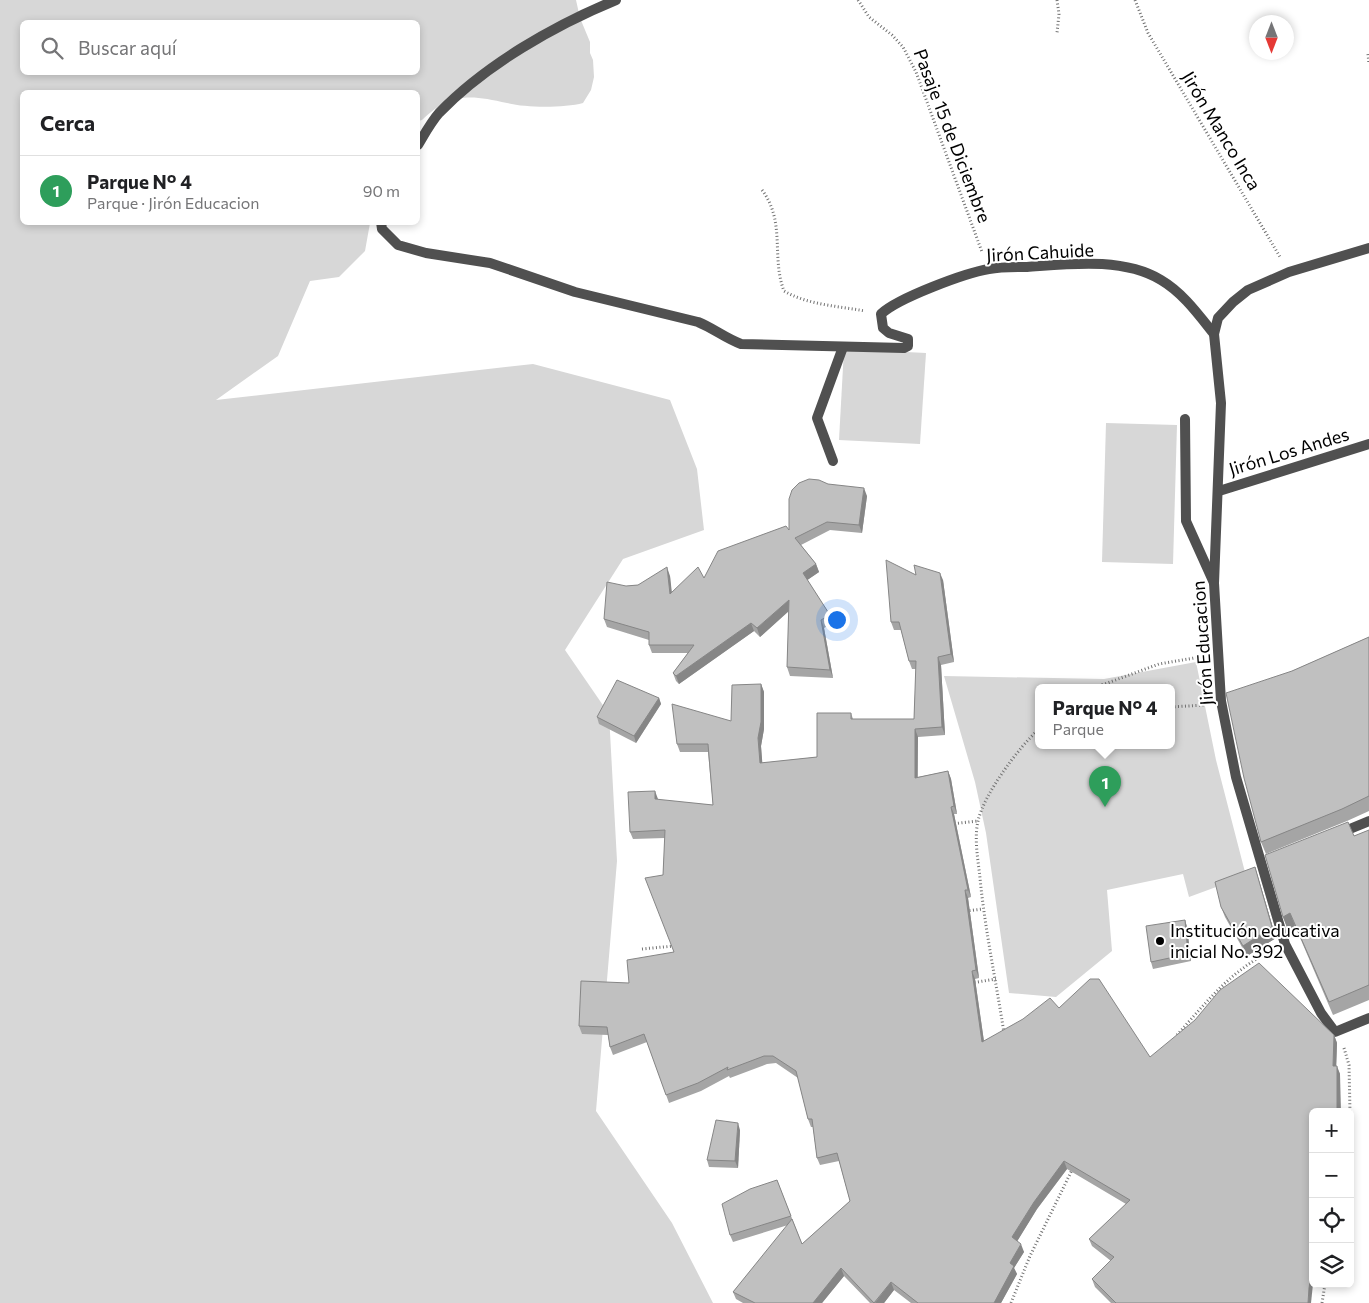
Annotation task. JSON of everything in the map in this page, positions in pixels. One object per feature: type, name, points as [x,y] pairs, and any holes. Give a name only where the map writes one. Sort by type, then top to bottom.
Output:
[{"type":"street","points":[[420,142],[438,114],[487,72],[544,36],[582,15],[616,0]]},
{"type":"street","points":[[381,225],[382,229],[398,245],[426,253],[490,262],[575,292],[698,322],[740,344],[904,348],[908,346],[908,339],[889,333],[883,328],[881,314]]},
{"type":"street","name":"Jirón Educacion","points":[[1335,1032],[1321,1014],[1285,944],[1265,862],[1236,777],[1218,654],[1214,583],[1221,403],[1214,334],[1218,318],[1248,290],[1289,272],[1369,248]]},
{"type":"street","name":"Jirón Cahuide","points":[[881,314],[889,306],[950,281],[989,269],[1079,263],[1130,268],[1161,280],[1189,302],[1214,334]]},
{"type":"street","points":[[832,460],[817,418],[843,347]]},
{"type":"street","points":[[1184,419],[1186,521],[1214,583]]},
{"type":"street","name":"Jirón Los Andes","points":[[1219,491],[1369,444]]},
{"type":"street","points":[[1333,835],[1369,821]]},
{"type":"street","points":[[1335,1032],[1369,1018]]},
{"type":"path","name":"Pasaje 15 de Diciembre","points":[[858,0],[869,17],[892,35],[903,48],[916,72],[989,269]]},
{"type":"path","points":[[1057,0],[1059,14],[1057,33]]},
{"type":"path","name":"Jirón Manco Inca","points":[[1135,0],[1148,33],[1289,272]]},
{"type":"path","points":[[1368,54],[1369,64]]},
{"type":"path","points":[[762,190],[772,203],[784,291],[792,296],[830,306],[881,314]]},
{"type":"path","points":[[1105,684],[1158,664],[1218,654]]},
{"type":"path","points":[[1175,707],[1202,706],[1226,699]]},
{"type":"path","points":[[1006,1042],[983,909],[976,847],[978,821],[989,793],[1035,733]]},
{"type":"path","points":[[949,825],[978,821]]},
{"type":"path","points":[[963,912],[983,909]]},
{"type":"path","points":[[1174,1038],[1220,987],[1252,960],[1285,944]]},
{"type":"path","points":[[642,950],[681,945]]},
{"type":"path","points":[[967,984],[996,978]]},
{"type":"path","points":[[1335,1032],[1345,1049],[1349,1065],[1350,1108]]},
{"type":"path","points":[[1011,1303],[1030,1256],[1073,1169]]},
{"type":"path","points":[[1322,1303],[1324,1288]]},
{"type":"shaded area","points":[[0,0],[576,0],[580,18],[590,42],[594,77],[591,90],[583,103],[575,105],[534,107],[483,98],[462,98],[442,104],[420,120],[420,90],[20,90],[20,225],[370,225],[365,251],[339,277],[310,281],[278,356],[216,400],[533,364],[670,400],[697,469],[704,530],[623,559],[565,650],[609,714],[617,861],[596,1111],[672,1223],[713,1303],[0,1303]]},
{"type":"shaded area","points":[[844,349],[926,353],[920,444],[839,440]]},
{"type":"shaded area","points":[[1106,423],[1177,425],[1173,564],[1102,562]]},
{"type":"shaded area","points":[[1196,662],[1216,760],[1246,876],[1189,897],[1183,874],[1107,890],[1112,951],[1056,997],[1009,993],[986,833],[975,782],[944,676],[1104,679]]},
{"type":"building","points":[[809,479],[819,480],[828,484],[864,488],[859,525],[827,522],[795,538],[816,564],[803,573],[830,615],[821,620],[830,670],[787,667],[789,600],[757,628],[751,623],[676,676],[673,673],[694,645],[649,645],[649,632],[604,619],[607,582],[626,586],[638,585],[667,567],[670,594],[698,567],[704,578],[718,551],[786,526],[789,530],[789,499],[792,490],[799,483]]},
{"type":"building","points":[[886,560],[916,575],[914,565],[940,573],[951,654],[938,657],[942,727],[915,729],[915,778],[948,771],[954,806],[951,807],[968,890],[965,890],[976,970],[972,971],[982,1042],[1023,1019],[1050,998],[1059,1008],[1090,979],[1099,979],[1150,1057],[1195,1020],[1220,990],[1259,963],[1334,1035],[1333,1066],[1337,1066],[1337,1108],[1309,1108],[1308,1303],[1116,1303],[1092,1279],[1114,1257],[1089,1239],[1130,1200],[1064,1161],[1034,1202],[1012,1237],[1021,1244],[1010,1263],[1014,1266],[994,1303],[918,1303],[891,1282],[874,1303],[841,1268],[813,1303],[755,1303],[733,1292],[792,1219],[802,1244],[850,1201],[837,1153],[817,1158],[812,1119],[808,1119],[796,1071],[773,1056],[764,1056],[727,1070],[728,1067],[698,1083],[666,1095],[644,1034],[610,1047],[607,1027],[579,1026],[581,981],[629,983],[627,960],[674,952],[645,878],[663,875],[665,830],[630,832],[628,792],[655,791],[655,799],[713,805],[708,744],[677,744],[672,704],[731,721],[732,685],[761,684],[761,722],[758,738],[760,763],[817,757],[817,713],[851,713],[851,719],[914,719],[916,661],[909,661],[899,622],[891,622]]},
{"type":"building","points":[[1369,637],[1369,796],[1261,842],[1244,778],[1226,693],[1292,671]]},
{"type":"building","points":[[617,680],[659,698],[634,736],[597,717]]},
{"type":"building","points":[[1348,822],[1354,836],[1369,830],[1369,985],[1329,1002],[1290,913],[1283,917],[1265,855]]},
{"type":"building","points":[[1255,867],[1272,927],[1243,946],[1221,907],[1215,882]]},
{"type":"building","points":[[1185,920],[1188,954],[1151,962],[1146,926]]},
{"type":"building","points":[[716,1120],[738,1123],[735,1161],[707,1160]]},
{"type":"building","points":[[777,1180],[791,1216],[730,1235],[722,1204],[750,1189]]},
{"type":"place","name":"Parque N° 4","points":[[1105,807]]},
{"type":"place","name":"Institución educativa inicial No. 392","points":[[1160,941]]}]
